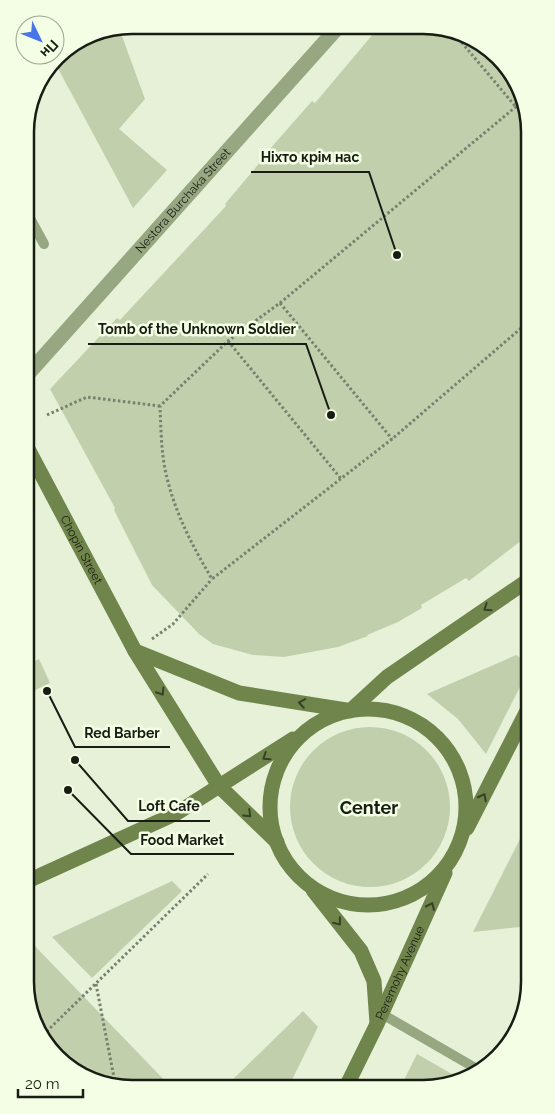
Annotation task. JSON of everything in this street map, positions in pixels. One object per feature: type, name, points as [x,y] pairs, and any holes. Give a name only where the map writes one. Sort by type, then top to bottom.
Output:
[{"type":"main road","name":"Chopin Street","points":[[34,460],[135,651],[219,786],[277,842]]},
{"type":"main road","points":[[350,711],[387,677],[521,585]]},
{"type":"main road","points":[[135,651],[239,693],[350,711]]},
{"type":"main road","points":[[34,878],[177,813],[325,719],[350,711],[373,709],[395,712],[416,721],[435,735],[450,752],[460,773],[466,795],[466,818],[460,840]]},
{"type":"main road","points":[[308,884],[328,896],[350,903],[373,905],[395,901],[416,892],[435,879],[450,861],[521,723]]},
{"type":"main road","points":[[307,730],[289,750],[278,768],[272,788],[270,809],[277,842],[289,865],[308,884],[361,951],[374,981],[380,1019]]},
{"type":"main road","name":"Peremohy Avenue","points":[[350,1080],[380,1019],[450,861]]},
{"type":"street","name":"Nestora Burchaka Street","points":[[34,367],[332,34]]},
{"type":"lane","points":[[34,226],[44,244]]},
{"type":"lane","points":[[380,1019],[472,1067]]},
{"type":"path","points":[[160,406],[228,341],[280,303],[516,107],[461,41]]},
{"type":"path","points":[[280,303],[392,439]]},
{"type":"path","points":[[173,624],[212,579],[342,480],[521,328]]},
{"type":"path","points":[[228,341],[342,480]]},
{"type":"path","points":[[47,415],[87,397],[160,406]]},
{"type":"path","points":[[160,406],[166,476],[182,522],[196,553],[212,579]]},
{"type":"path","points":[[47,1031],[208,874]]},
{"type":"path","points":[[96,984],[114,1078]]},
{"type":"green space","points":[[373,34],[430,34],[455,39],[478,50],[488,58],[505,77],[511,88],[519,112],[521,131],[521,541],[469,581],[466,578],[421,605],[422,608],[368,636],[338,647],[284,657],[253,655],[213,644],[199,634],[152,585],[114,510],[115,508],[50,389],[117,318],[120,320],[226,206],[225,204],[261,159],[312,101],[315,103]]},
{"type":"green space","points":[[121,35],[145,99],[119,129],[167,170],[133,208],[58,68],[60,65],[65,65],[67,58],[88,44],[100,39]]},
{"type":"green space","points":[[516,655],[521,658],[521,685],[486,754],[458,719],[427,694]]},
{"type":"green space","points":[[39,659],[50,683],[34,691],[34,662]]},
{"type":"green space","points":[[362,727],[378,727],[408,736],[427,750],[444,776],[449,791],[449,823],[444,838],[427,864],[408,878],[393,884],[378,887],[362,887],[332,878],[308,858],[299,845],[293,830],[290,815],[290,799],[299,769],[319,745],[332,736],[347,730]]},
{"type":"green space","points":[[521,837],[521,927],[473,932]]},
{"type":"green space","points":[[172,881],[182,891],[92,978],[52,937]]},
{"type":"green space","points":[[34,945],[164,1080],[131,1080],[106,1077],[77,1064],[58,1047],[44,1026],[36,1002],[34,989]]},
{"type":"green space","points":[[303,1011],[318,1027],[292,1080],[232,1080]]},
{"type":"green space","points":[[417,1054],[454,1075],[436,1079],[404,1080]]},
{"type":"place","name":"Ніхто крім нас","points":[[397,255]]},
{"type":"place","name":"Tomb of the Unknown Soldier","points":[[331,415]]},
{"type":"place","name":"Red Barber","points":[[47,691]]},
{"type":"place","name":"Loft Cafe","points":[[75,760]]},
{"type":"place","name":"Food Market","points":[[68,790]]},
{"type":"district","name":"Center","points":[[369,807]]}]
